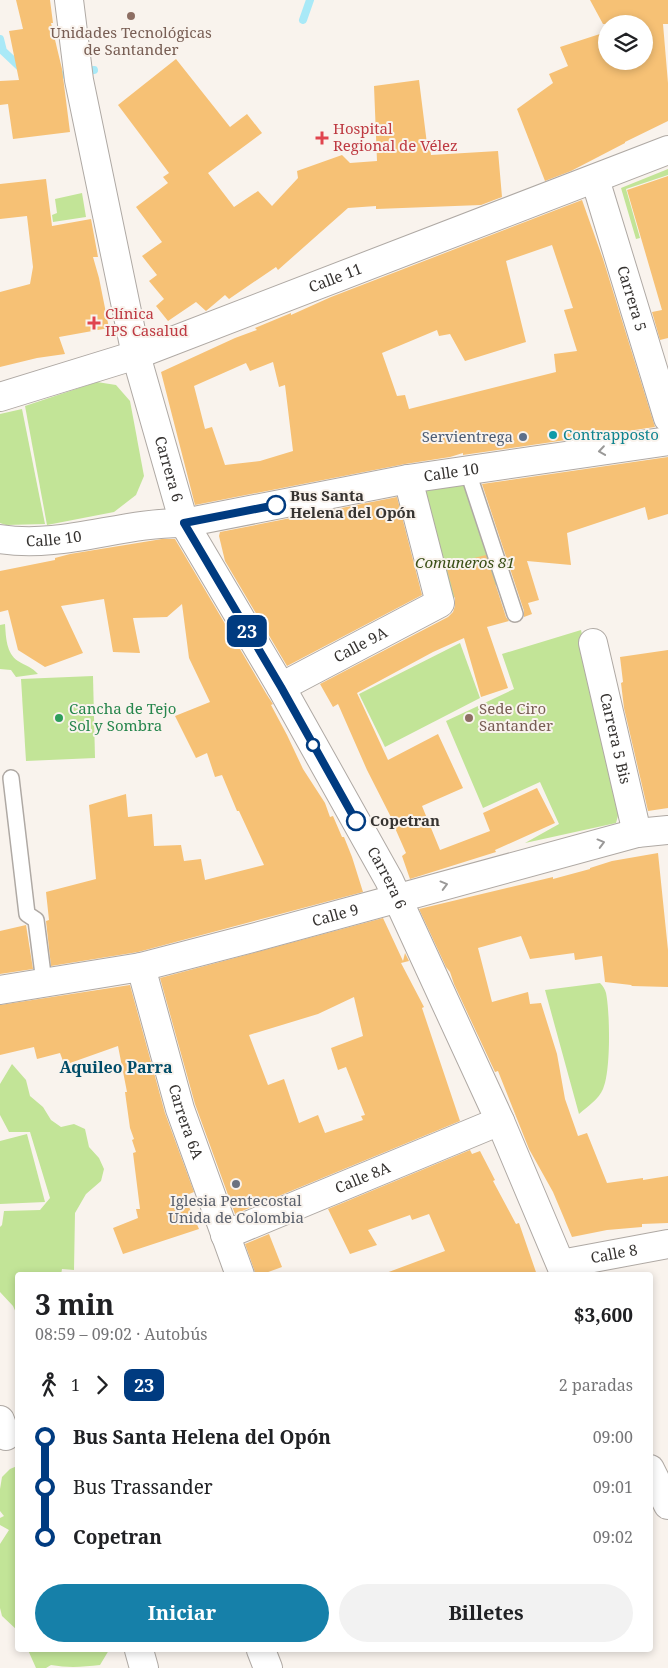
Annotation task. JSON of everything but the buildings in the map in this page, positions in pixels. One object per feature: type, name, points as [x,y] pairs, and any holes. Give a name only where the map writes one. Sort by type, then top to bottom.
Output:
[{"type":"street","name":"Carrera 6","points":[[70,0],[77,73],[136,355],[184,523],[281,687],[397,898],[500,1121],[563,1269]]},
{"type":"street","name":"Calle 11","points":[[0,397],[136,355],[668,150]]},
{"type":"street","name":"Carrera 5","points":[[595,178],[668,418]]},
{"type":"street","name":"Calle 10","points":[[0,539],[28,542],[56,541],[161,523],[184,523],[467,469],[668,442]]},
{"type":"street","name":"Calle 9A","points":[[281,687],[440,603],[408,479]]},
{"type":"street","name":"Carrera 5 Bis","points":[[593,643],[636,833]]},
{"type":"street","name":"Calle 9","points":[[0,990],[141,966],[636,833],[668,830]]},
{"type":"street","name":"Carrera 6A","points":[[141,966],[180,1109],[239,1272]]},
{"type":"street","name":"Calle 8A","points":[[225,1235],[500,1121]]},
{"type":"street","name":"Calle 8","points":[[563,1269],[668,1244]]},
{"type":"street","points":[[653,1475],[668,1505]]},
{"type":"street","points":[[140,1652],[144,1668]]},
{"type":"street","points":[[262,1652],[268,1668]]},
{"type":"lane","points":[[467,469],[515,614]]},
{"type":"lane","points":[[11,778],[27,914],[36,920],[44,982]]},
{"type":"green space","points":[[668,169],[668,175],[626,189],[640,238],[636,239],[621,188]]},
{"type":"green space","points":[[82,193],[86,217],[53,222],[52,215],[57,213],[55,199]]},
{"type":"green space","points":[[97,382],[116,385],[130,401],[144,476],[136,495],[114,512],[47,525],[25,406]]},
{"type":"green space","points":[[22,409],[45,524],[6,525],[0,523],[0,414]]},
{"type":"green space","name":"Comuneros 81","points":[[468,479],[503,583],[445,600],[414,489]]},
{"type":"green space","points":[[5,624],[7,644],[11,654],[38,674],[16,677],[11,670],[0,669],[0,625]]},
{"type":"green space","points":[[581,630],[614,776],[619,812],[616,823],[525,843],[559,824],[540,782],[483,808],[446,721],[514,689],[502,654]]},
{"type":"green space","points":[[460,643],[480,698],[385,747],[359,694]]},
{"type":"green space","name":"Cancha de Tejo Sol y Sombra","points":[[93,676],[95,758],[26,761],[21,679]]},
{"type":"green space","points":[[600,983],[606,993],[608,1013],[609,1056],[606,1080],[599,1096],[579,1114],[545,990]]},
{"type":"green space","points":[[12,1064],[26,1080],[30,1096],[43,1107],[51,1120],[61,1127],[74,1124],[85,1129],[89,1147],[99,1158],[104,1169],[101,1181],[86,1194],[75,1213],[74,1270],[62,1269],[62,1272],[15,1272],[15,1310],[0,1292],[0,1227],[4,1211],[40,1210],[50,1198],[30,1132],[9,1132],[0,1115],[0,1084]]},
{"type":"green space","points":[[27,1134],[45,1202],[0,1204],[0,1141]]},
{"type":"green space","points":[[15,1467],[15,1628],[2,1616],[0,1608],[0,1544],[9,1530],[0,1525],[0,1518],[4,1516],[0,1511],[0,1489],[2,1477]]},
{"type":"green space","points":[[29,1652],[108,1652],[100,1665],[63,1667],[51,1665],[46,1668],[36,1668]]},
{"type":"waterway","points":[[303,20],[310,0]]},
{"type":"waterway","points":[[0,39],[3,51],[21,68]]},
{"type":"waterway","points":[[53,76],[94,70]]},
{"type":"bus line","name":"23","points":[[276,505],[184,523],[281,687],[356,821]]},
{"type":"place","name":"Unidades Tecnológicas de Santander","points":[[131,16]]},
{"type":"place","name":"Hospital Regional de Vélez","points":[[322,138]]},
{"type":"place","name":"Clínica IPS Casalud","points":[[94,323]]},
{"type":"place","name":"Contrapposto","points":[[553,435]]},
{"type":"place","name":"Servientrega","points":[[523,437]]},
{"type":"place","name":"Bus Santa Helena del Opón","points":[[276,505]]},
{"type":"place","name":"Cancha de Tejo Sol y Sombra","points":[[59,718]]},
{"type":"place","name":"Sede Ciro Santander","points":[[469,718]]},
{"type":"place","name":"Copetran","points":[[356,821]]},
{"type":"place","name":"Iglesia Pentecostal Unida de Colombia","points":[[236,1184]]},
{"type":"district","name":"Aquileo Parra","points":[[116,1067]]}]
